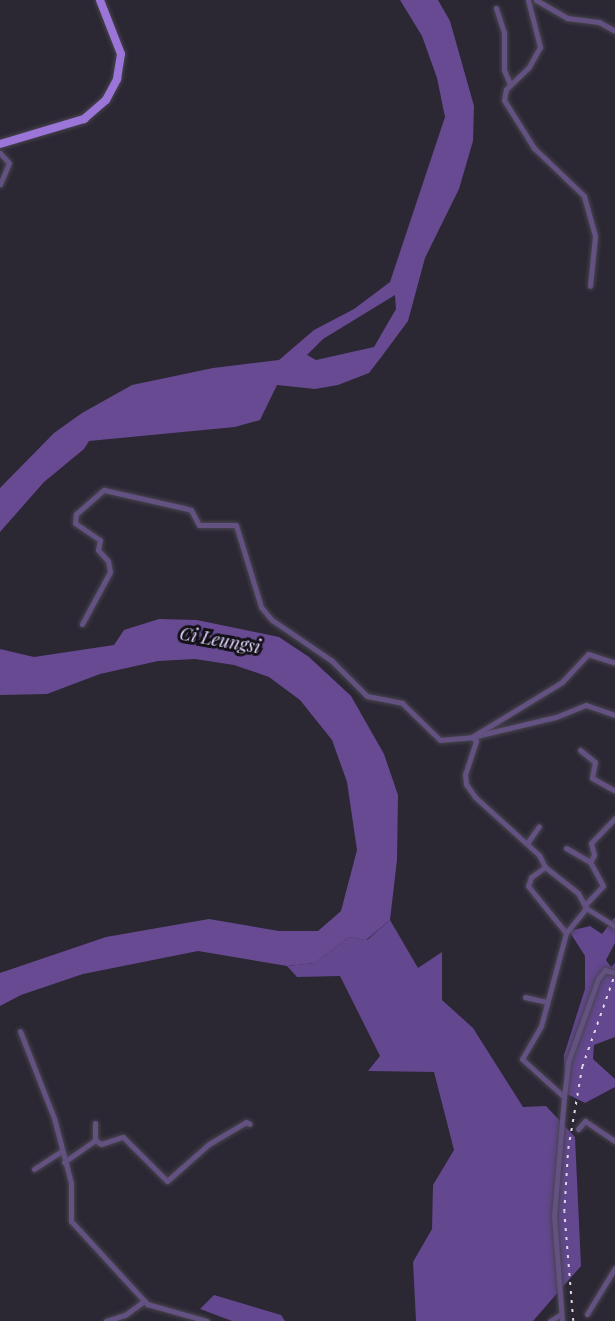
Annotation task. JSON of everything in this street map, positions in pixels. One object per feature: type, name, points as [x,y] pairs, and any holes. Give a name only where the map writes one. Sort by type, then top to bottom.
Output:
[{"type":"main road","points":[[0,144],[84,119],[106,100],[117,80],[121,54],[100,0]]},
{"type":"street","points":[[528,0],[540,47],[530,67],[510,84],[504,100],[523,134],[556,170],[571,180],[592,214],[595,236],[590,286]]},
{"type":"street","points":[[536,0],[567,18],[599,22],[615,31]]},
{"type":"street","points":[[496,8],[504,32],[504,70],[510,84]]},
{"type":"street","points":[[0,153],[9,163],[0,184]]},
{"type":"street","points":[[82,624],[107,580],[110,565],[98,550],[100,540],[75,523],[76,514],[104,490],[191,510],[199,525],[236,525],[261,607],[272,620],[332,661],[367,696],[402,703],[440,740],[472,737],[556,717],[586,705],[615,715]]},
{"type":"street","points":[[472,737],[562,681],[588,654],[615,663]]},
{"type":"street","points":[[472,737],[477,746],[465,774],[472,794],[528,842],[544,867],[578,893],[585,907],[615,926]]},
{"type":"street","points":[[580,750],[593,759],[596,770],[592,778],[615,791]]},
{"type":"street","points":[[590,862],[594,855],[593,840],[615,818]]},
{"type":"street","points":[[528,842],[539,826]]},
{"type":"street","points":[[564,1097],[522,1062],[530,1040],[541,1026],[547,1002],[555,987],[566,933],[603,885],[590,862],[566,848]]},
{"type":"street","points":[[544,867],[529,880],[528,886],[566,933]]},
{"type":"street","points":[[562,1321],[554,1216],[568,1062],[598,979],[606,970],[615,973]]},
{"type":"street","points":[[525,997],[547,1002]]},
{"type":"street","points":[[20,1031],[54,1118],[60,1152],[71,1188],[70,1221],[144,1301],[178,1315],[207,1321]]},
{"type":"street","points":[[578,1130],[585,1121],[615,1141]]},
{"type":"street","points":[[95,1140],[102,1144],[121,1136],[167,1180],[209,1144],[246,1122],[250,1124]]},
{"type":"street","points":[[95,1123],[95,1140]]},
{"type":"street","points":[[64,1162],[95,1140]]},
{"type":"street","points":[[34,1169],[60,1152]]},
{"type":"street","points":[[587,1314],[605,1279],[615,1268]]},
{"type":"street","points":[[106,1321],[125,1315],[144,1301]]},
{"type":"street","points":[[550,1321],[561,1314]]},
{"type":"shaded area","points":[[615,917],[615,943],[606,960],[611,967],[615,963],[615,1037],[594,1045],[593,1059],[615,1079],[615,1087],[585,1103],[565,1093],[564,1055],[585,989],[585,956],[569,931],[590,926],[602,934]]},
{"type":"shaded area","points":[[390,920],[418,968],[442,952],[442,1000],[473,1028],[523,1107],[546,1106],[575,1137],[581,1266],[533,1321],[416,1321],[413,1262],[432,1229],[433,1185],[454,1150],[434,1072],[368,1071],[380,1056],[340,976],[297,977],[287,966],[315,963],[349,937],[367,940]]},
{"type":"shaded area","points":[[214,1295],[281,1315],[285,1321],[232,1321],[200,1309]]},
{"type":"water","points":[[400,0],[438,0],[450,21],[474,106],[473,141],[459,189],[425,258],[408,321],[369,373],[338,385],[315,389],[277,385],[260,420],[235,427],[89,441],[84,449],[44,482],[0,532],[0,488],[54,433],[82,413],[132,385],[213,368],[279,360],[314,330],[354,309],[390,282],[445,117],[437,78],[422,36]],"holes":[[[456,125],[458,145],[454,161],[441,176]],[[395,295],[396,309],[374,347],[316,360],[307,355],[323,339]]]},
{"type":"water","name":"Ci Leungsi","points":[[159,619],[197,620],[279,637],[309,657],[351,696],[384,754],[398,795],[397,860],[390,920],[366,940],[349,937],[315,963],[287,966],[198,951],[83,974],[21,995],[0,1006],[0,973],[106,937],[209,919],[279,931],[318,931],[341,911],[357,850],[347,782],[332,740],[300,700],[269,677],[234,665],[195,659],[158,661],[100,674],[47,694],[0,695],[0,649],[34,657],[114,645],[124,630]]},
{"type":"waterway","points":[[444,175],[458,145],[456,124]]},
{"type":"waterway","points":[[439,179],[456,124]]},
{"type":"railway","points":[[573,1321],[564,1212],[568,1149],[582,1067],[615,974]]}]
